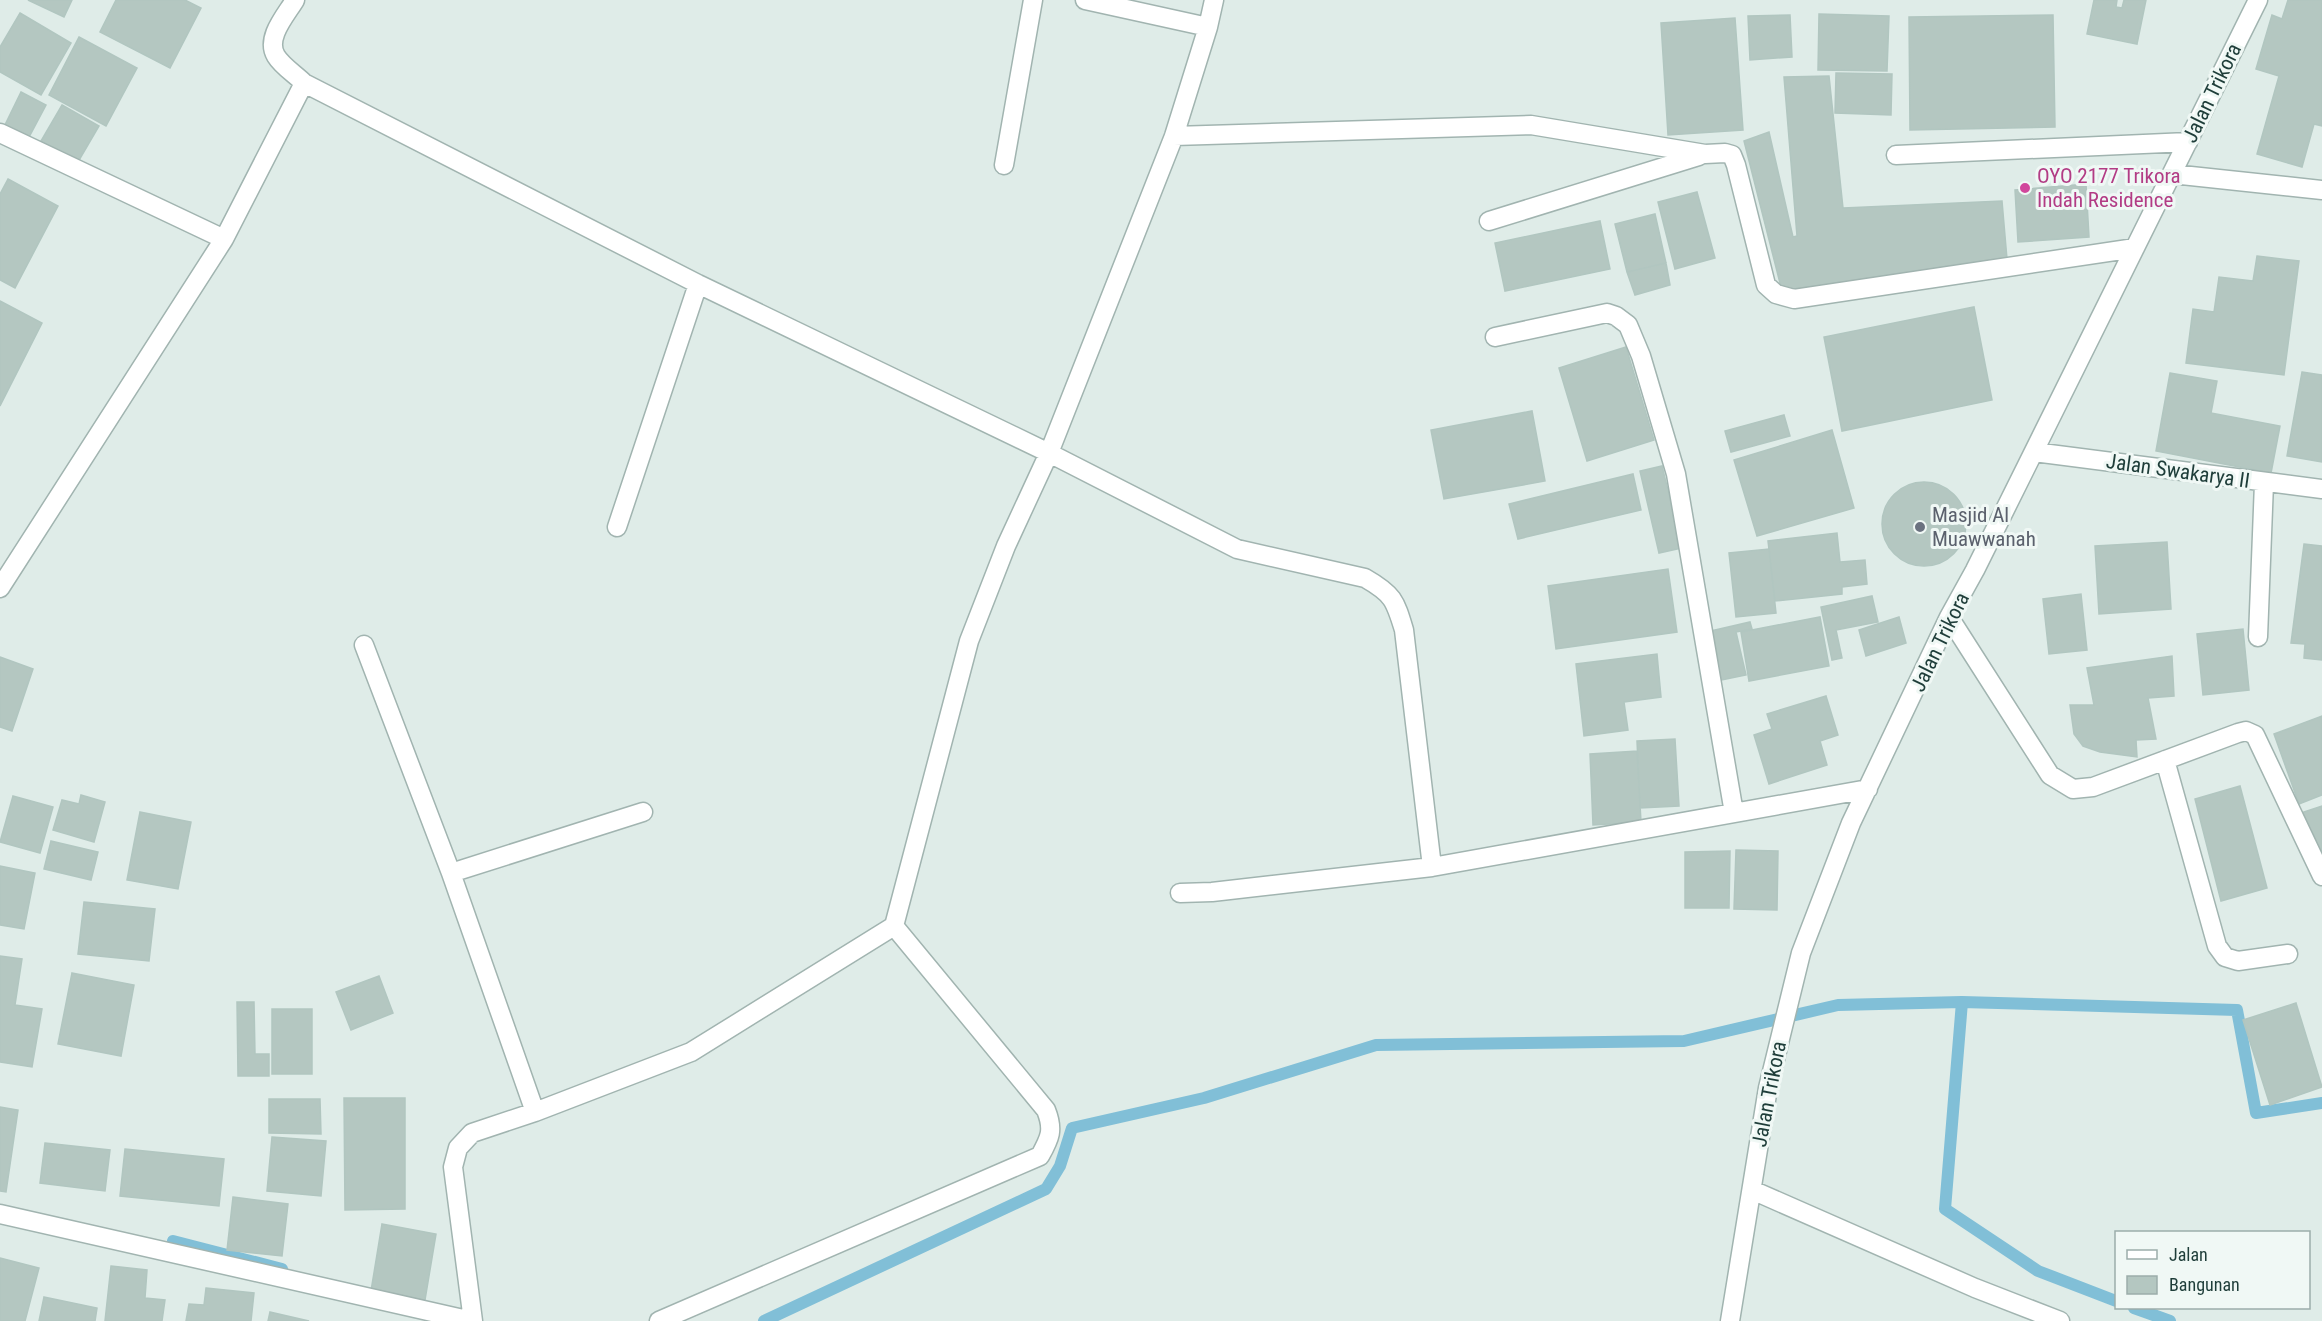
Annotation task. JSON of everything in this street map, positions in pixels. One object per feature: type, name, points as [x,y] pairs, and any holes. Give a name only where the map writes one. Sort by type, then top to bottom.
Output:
[{"type":"street","points":[[294,0],[276,31],[272,44],[276,57],[304,83],[698,284],[1049,453],[1237,549],[1365,578],[1384,589],[1396,603],[1404,630],[1432,867]]},
{"type":"street","points":[[1004,165],[1033,0]]},
{"type":"street","points":[[1085,0],[1209,27]]},
{"type":"street","points":[[0,1214],[473,1321],[453,1167],[462,1140],[471,1133],[535,1112],[691,1052],[894,926],[969,641],[1006,546],[1049,453],[1174,136],[1209,27],[1214,0]]},
{"type":"street","name":"Jalan Trikora","points":[[1730,1321],[1768,1088],[1800,953],[1851,823],[1949,617],[2034,452],[2258,0]]},
{"type":"street","points":[[0,588],[224,239],[304,83]]},
{"type":"street","points":[[1174,136],[1531,125],[1705,154],[1725,153],[1732,155],[1766,285],[1776,294],[1794,299],[2135,248]]},
{"type":"street","points":[[0,133],[224,239]]},
{"type":"street","points":[[1896,155],[2188,142]]},
{"type":"street","points":[[1489,220],[1705,154]]},
{"type":"street","points":[[2172,174],[2322,190]]},
{"type":"street","points":[[616,527],[698,284]]},
{"type":"street","points":[[1495,337],[1607,313],[1616,316],[1628,325],[1641,356],[1676,474],[1734,813]]},
{"type":"street","name":"Jalan Swakarya II","points":[[2034,452],[2322,489]]},
{"type":"street","points":[[2258,637],[2264,483]]},
{"type":"street","points":[[1949,617],[2050,775],[2073,789],[2093,787],[2238,733],[2246,731],[2255,735],[2322,876]]},
{"type":"street","points":[[364,645],[451,873],[535,1112]]},
{"type":"street","points":[[2165,760],[2217,946],[2225,957],[2238,961],[2288,954]]},
{"type":"street","points":[[1180,893],[1212,892],[1432,867],[1868,789]]},
{"type":"street","points":[[451,873],[643,812]]},
{"type":"street","points":[[659,1321],[1040,1156],[1048,1143],[1052,1125],[1046,1110],[894,926]]},
{"type":"street","points":[[1752,1190],[1975,1288],[2060,1321]]},
{"type":"building","points":[[28,0],[72,0],[64,17]]},
{"type":"building","points":[[116,0],[185,0],[201,8],[170,68],[100,32]]},
{"type":"building","points":[[2094,0],[2117,0],[2116,7],[2122,8],[2124,0],[2146,0],[2137,44],[2087,34]]},
{"type":"building","points":[[2288,0],[2322,0],[2322,126],[2314,124],[2302,167],[2257,154],[2279,76],[2256,69],[2272,15],[2282,19]]},
{"type":"building","points":[[20,13],[71,43],[41,95],[0,72],[0,47]]},
{"type":"building","points":[[1819,14],[1889,16],[1887,71],[1818,70]]},
{"type":"building","points":[[1790,15],[1792,57],[1750,60],[1748,16]]},
{"type":"building","points":[[2053,15],[2055,127],[1910,130],[1909,17]]},
{"type":"building","points":[[1735,18],[1743,130],[1668,135],[1661,23]]},
{"type":"building","points":[[79,37],[137,68],[106,126],[49,95]]},
{"type":"building","points":[[1836,73],[1892,74],[1891,115],[1835,113]]},
{"type":"building","points":[[1829,76],[1843,208],[2002,201],[2007,259],[1782,291],[1744,141],[1769,132],[1793,237],[1797,236],[1784,77]]},
{"type":"building","points":[[21,92],[46,105],[28,139],[4,127]]},
{"type":"building","points":[[62,105],[99,126],[78,162],[41,141]]},
{"type":"building","points":[[8,179],[58,206],[15,288],[0,280],[0,194]]},
{"type":"building","points":[[2086,184],[2089,237],[2018,242],[2015,190]]},
{"type":"building","points":[[1697,192],[1715,258],[1675,269],[1658,202]]},
{"type":"building","points":[[1655,214],[1666,263],[1627,272],[1615,224]]},
{"type":"building","points":[[1600,221],[1610,269],[1505,291],[1495,243]]},
{"type":"building","points":[[2257,256],[2299,261],[2284,375],[2186,363],[2193,309],[2214,312],[2219,277],[2253,281]]},
{"type":"building","points":[[1666,263],[1670,285],[1635,295],[1627,272]]},
{"type":"building","points":[[0,301],[42,323],[0,406]]},
{"type":"building","points":[[1974,307],[1992,400],[1842,431],[1824,337]]},
{"type":"building","points":[[1626,347],[1654,440],[1587,461],[1559,368]]},
{"type":"building","points":[[2302,372],[2322,375],[2322,462],[2287,456]]},
{"type":"building","points":[[2170,373],[2217,381],[2211,413],[2280,426],[2271,473],[2156,451]]},
{"type":"building","points":[[1532,411],[1545,481],[1444,499],[1431,430]]},
{"type":"building","points":[[1784,415],[1790,436],[1731,452],[1725,431]]},
{"type":"building","points":[[1832,430],[1854,508],[1757,536],[1734,460]]},
{"type":"building","points":[[1662,466],[1682,548],[1659,553],[1640,471]]},
{"type":"building","points":[[1633,474],[1641,510],[1518,539],[1509,504]]},
{"type":"building","points":[[1916,482],[1932,482],[1948,489],[1959,500],[1966,516],[1963,540],[1954,554],[1932,566],[1916,566],[1900,559],[1889,548],[1882,532],[1882,516],[1889,500],[1900,489]]},
{"type":"building","points":[[1837,533],[1840,562],[1865,560],[1867,584],[1842,587],[1842,594],[1775,601],[1768,541]]},
{"type":"building","points":[[2167,542],[2171,609],[2099,614],[2095,546]]},
{"type":"building","points":[[2304,544],[2322,546],[2322,660],[2304,658],[2305,644],[2291,643]]},
{"type":"building","points":[[1769,549],[1776,613],[1736,617],[1729,553]]},
{"type":"building","points":[[1668,569],[1677,632],[1556,649],[1548,586]]},
{"type":"building","points":[[2081,594],[2087,650],[2049,654],[2043,599]]},
{"type":"building","points":[[1872,596],[1878,622],[1836,630],[1842,658],[1832,660],[1821,607]]},
{"type":"building","points":[[1820,617],[1829,666],[1749,681],[1741,632]]},
{"type":"building","points":[[1899,617],[1906,643],[1866,656],[1859,630]]},
{"type":"building","points":[[1750,622],[1752,629],[1736,632],[1746,675],[1716,681],[1706,632]]},
{"type":"building","points":[[2243,629],[2249,690],[2203,695],[2197,634]]},
{"type":"building","points":[[1657,654],[1661,697],[1624,702],[1628,730],[1584,736],[1576,664]]},
{"type":"building","points":[[2172,656],[2174,696],[2148,698],[2156,739],[2136,740],[2137,757],[2100,752],[2083,746],[2074,734],[2070,705],[2094,705],[2087,668]]},
{"type":"building","points":[[0,657],[33,669],[12,731],[0,727]]},
{"type":"building","points":[[1826,696],[1838,735],[1820,741],[1827,765],[1769,784],[1754,735],[1772,729],[1767,714]]},
{"type":"building","points":[[2322,716],[2322,795],[2299,804],[2274,734]]},
{"type":"building","points":[[1675,739],[1679,806],[1640,808],[1637,741]]},
{"type":"building","points":[[1637,751],[1641,822],[1593,825],[1590,754]]},
{"type":"building","points":[[2240,786],[2267,888],[2221,901],[2195,799]]},
{"type":"building","points":[[81,795],[105,802],[94,842],[53,830],[62,800],[79,804]]},
{"type":"building","points":[[13,796],[53,807],[40,853],[0,842]]},
{"type":"building","points":[[2322,806],[2322,860],[2301,813]]},
{"type":"building","points":[[140,812],[191,822],[178,889],[127,880]]},
{"type":"building","points":[[51,841],[98,852],[91,880],[44,869]]},
{"type":"building","points":[[1736,850],[1778,851],[1777,910],[1734,909]]},
{"type":"building","points":[[1730,851],[1729,908],[1685,908],[1685,852]]},
{"type":"building","points":[[0,866],[35,873],[24,929],[0,925]]},
{"type":"building","points":[[84,902],[155,909],[149,961],[78,954]]},
{"type":"building","points":[[0,956],[22,959],[15,1005],[42,1009],[32,1067],[0,1062]]},
{"type":"building","points":[[72,973],[134,985],[121,1056],[58,1044]]},
{"type":"building","points":[[379,976],[393,1013],[351,1030],[336,992]]},
{"type":"building","points":[[237,1002],[254,1002],[255,1054],[269,1054],[269,1076],[238,1076]]},
{"type":"building","points":[[2296,1003],[2322,1087],[2270,1105],[2243,1020]]},
{"type":"building","points":[[272,1009],[312,1009],[312,1074],[272,1074]]},
{"type":"building","points":[[344,1098],[405,1098],[405,1209],[345,1210]]},
{"type":"building","points":[[269,1099],[320,1099],[321,1134],[269,1133]]},
{"type":"building","points":[[0,1107],[18,1110],[6,1192],[0,1191]]},
{"type":"building","points":[[272,1137],[326,1141],[321,1196],[267,1191]]},
{"type":"building","points":[[45,1143],[110,1150],[105,1191],[40,1183]]},
{"type":"building","points":[[125,1149],[224,1159],[219,1206],[120,1196]]},
{"type":"building","points":[[233,1197],[288,1204],[282,1256],[227,1250]]},
{"type":"building","points":[[382,1224],[436,1234],[425,1300],[371,1291]]},
{"type":"building","points":[[0,1258],[39,1268],[25,1321],[0,1321]]},
{"type":"building","points":[[111,1266],[147,1270],[145,1298],[165,1300],[162,1321],[105,1321]]},
{"type":"building","points":[[206,1288],[254,1293],[251,1321],[186,1321],[189,1304],[204,1305]]},
{"type":"building","points":[[44,1297],[97,1308],[95,1321],[39,1321]]},
{"type":"building","points":[[270,1312],[309,1321],[268,1321]]},
{"type":"waterway","points":[[1962,1002],[2237,1010],[2256,1113],[2322,1103]]},
{"type":"waterway","points":[[764,1321],[1046,1189],[1060,1166],[1072,1128],[1204,1098],[1376,1045],[1684,1041],[1838,1005],[1962,1002],[1945,1209],[2038,1271],[2115,1301]]},
{"type":"waterway","points":[[173,1241],[282,1269]]},
{"type":"waterway","points":[[2137,1309],[2170,1321]]},
{"type":"place","name":"OYO 2177 Trikora Indah Residence","points":[[2025,188]]},
{"type":"place","name":"Masjid Al Muawwanah","points":[[1920,527]]}]
